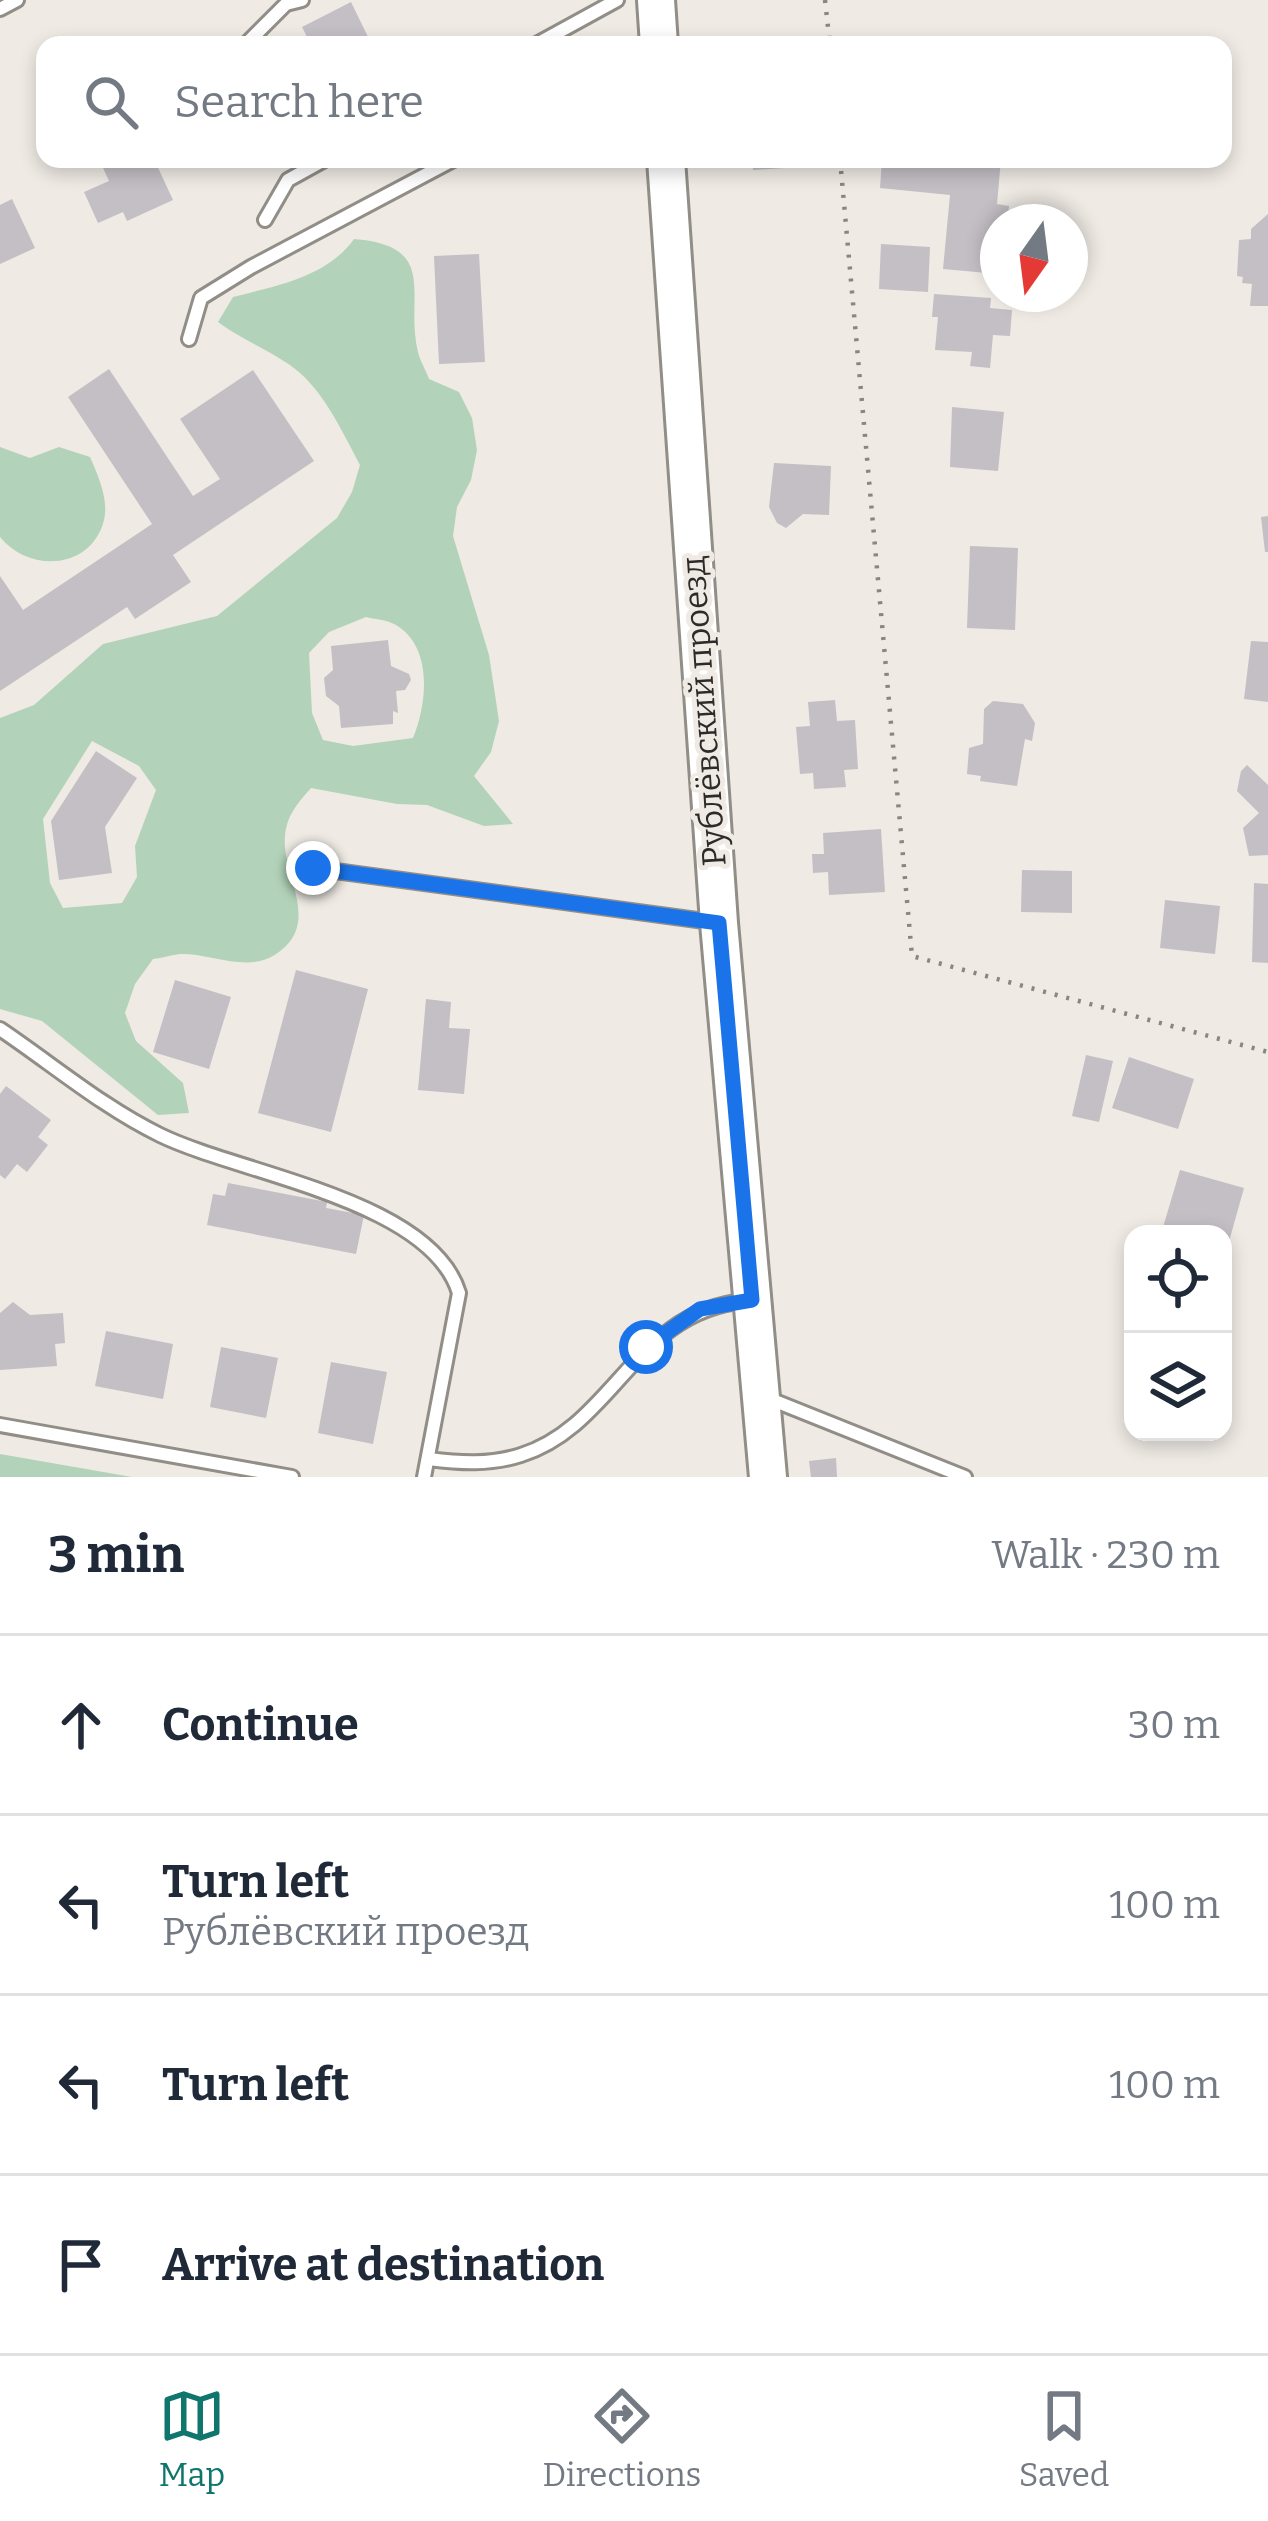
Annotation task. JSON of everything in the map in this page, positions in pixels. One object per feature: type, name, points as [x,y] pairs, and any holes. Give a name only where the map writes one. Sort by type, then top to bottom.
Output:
[{"type":"street","points":[[656,0],[658,36]]},
{"type":"street","name":"Рублёвский проезд","points":[[666,168],[719,923],[768,1477]]},
{"type":"lane","points":[[0,9],[16,0]]},
{"type":"lane","points":[[253,36],[285,2],[302,0]]},
{"type":"lane","points":[[551,36],[617,0]]},
{"type":"lane","points":[[265,220],[288,179],[309,168]]},
{"type":"lane","points":[[189,339],[201,298],[438,168]]},
{"type":"lane","points":[[313,868],[719,923]]},
{"type":"lane","points":[[0,1029],[160,1136],[335,1195],[434,1251],[453,1273],[459,1293],[424,1477]]},
{"type":"lane","points":[[429,1459],[461,1463],[525,1454],[589,1412],[646,1347],[686,1318],[712,1306],[752,1300]]},
{"type":"lane","points":[[760,1395],[965,1477]]},
{"type":"lane","points":[[0,1425],[292,1477]]},
{"type":"path","points":[[826,0],[829,36]]},
{"type":"path","points":[[841,168],[912,956],[1268,1052]]},
{"type":"green space","points":[[354,239],[381,244],[409,263],[420,359],[429,379],[459,392],[472,418],[477,450],[471,480],[457,507],[453,536],[489,655],[499,721],[491,752],[474,776],[513,824],[484,826],[427,805],[311,788],[290,816],[285,836],[299,915],[288,944],[273,956],[251,962],[191,954],[153,959],[135,984],[125,1013],[136,1041],[183,1083],[189,1113],[158,1115],[42,1021],[0,1009],[0,718],[34,705],[103,644],[217,616],[337,518],[360,465],[330,410],[290,365],[218,322],[233,297],[300,278],[343,252]],"holes":[[[366,617],[394,624],[416,646],[424,676],[418,724],[413,738],[353,746],[323,740],[312,713],[309,653],[329,632]],[[92,741],[139,766],[156,790],[135,846],[137,877],[122,903],[63,908],[50,883],[43,819]]]},
{"type":"green space","points":[[0,447],[30,458],[59,447],[90,457],[105,512],[87,549],[74,557],[43,561],[27,557],[0,537]]},
{"type":"green space","points":[[0,1454],[132,1477],[0,1477]]},
{"type":"building","points":[[351,2],[368,36],[306,36],[302,27]]},
{"type":"building","points":[[103,168],[158,168],[173,200],[127,221],[123,212],[98,223],[84,192],[109,181]]},
{"type":"building","points":[[881,168],[1000,168],[997,204],[980,204],[980,272],[943,269],[950,195],[880,188]]},
{"type":"building","points":[[12,199],[35,248],[0,264],[0,205]]},
{"type":"building","points":[[1268,214],[1268,306],[1250,306],[1252,284],[1242,283],[1243,277],[1237,276],[1239,240],[1251,239],[1251,229]]},
{"type":"building","points":[[881,244],[930,247],[928,292],[879,289]]},
{"type":"building","points":[[479,254],[485,362],[439,364],[434,256]]},
{"type":"building","points":[[934,294],[980,297],[980,312],[1012,312],[1010,336],[993,335],[990,368],[970,366],[972,352],[935,350],[938,317],[932,317]]},
{"type":"building","points":[[109,369],[193,496],[220,479],[180,419],[253,370],[314,461],[173,555],[191,582],[135,619],[127,607],[0,691],[0,576],[23,610],[152,524],[68,397]]},
{"type":"building","points":[[952,407],[1004,412],[998,471],[950,467]]},
{"type":"building","points":[[774,463],[831,466],[829,515],[803,514],[786,528],[777,523],[769,507]]},
{"type":"building","points":[[1268,516],[1268,552],[1265,552],[1261,517]]},
{"type":"building","points":[[970,546],[1018,548],[1015,630],[967,628]]},
{"type":"building","points":[[388,640],[391,666],[409,674],[411,680],[405,690],[396,691],[398,713],[393,711],[393,724],[341,728],[339,706],[326,696],[324,678],[333,670],[331,646]]},
{"type":"building","points":[[1251,641],[1268,642],[1268,702],[1244,699]]},
{"type":"building","points":[[835,700],[837,721],[855,720],[858,769],[844,770],[846,787],[814,789],[813,773],[800,774],[796,727],[810,726],[808,702]]},
{"type":"building","points":[[993,701],[1023,704],[1035,723],[1032,741],[1025,739],[1017,786],[980,781],[981,776],[967,774],[969,748],[983,744],[984,709]]},
{"type":"building","points":[[96,751],[137,778],[105,827],[112,873],[59,880],[51,821]]},
{"type":"building","points":[[1247,765],[1268,785],[1268,855],[1249,856],[1243,828],[1259,813],[1237,791]]},
{"type":"building","points":[[881,829],[885,892],[829,895],[828,872],[813,873],[812,854],[824,854],[823,833]]},
{"type":"building","points":[[1022,870],[1072,871],[1072,913],[1021,912]]},
{"type":"building","points":[[1254,883],[1268,884],[1268,963],[1252,962]]},
{"type":"building","points":[[1165,900],[1220,906],[1215,954],[1160,948]]},
{"type":"building","points":[[296,970],[368,989],[331,1132],[258,1113]]},
{"type":"building","points":[[175,980],[231,997],[209,1069],[153,1052]]},
{"type":"building","points":[[426,999],[451,1002],[449,1028],[470,1029],[464,1094],[418,1090]]},
{"type":"building","points":[[1086,1055],[1113,1061],[1099,1122],[1072,1116]]},
{"type":"building","points":[[1129,1057],[1194,1079],[1178,1129],[1112,1108]]},
{"type":"building","points":[[6,1086],[51,1120],[38,1137],[48,1145],[27,1172],[17,1164],[5,1179],[0,1175],[0,1094]]},
{"type":"building","points":[[1180,1170],[1244,1188],[1232,1231],[1232,1225],[1164,1225]]},
{"type":"building","points":[[228,1183],[327,1202],[326,1208],[364,1215],[356,1254],[207,1225],[213,1194],[225,1196]]},
{"type":"building","points":[[13,1302],[30,1315],[63,1313],[65,1343],[55,1344],[57,1366],[0,1370],[0,1313]]},
{"type":"building","points":[[106,1331],[173,1344],[163,1399],[95,1386]]},
{"type":"building","points":[[221,1347],[278,1358],[266,1418],[210,1407]]},
{"type":"building","points":[[331,1362],[387,1372],[373,1444],[318,1433]]},
{"type":"building","points":[[836,1458],[837,1477],[811,1477],[809,1461]]},
{"type":"route","points":[[313,868],[719,923],[752,1300],[700,1309],[646,1347]]}]
